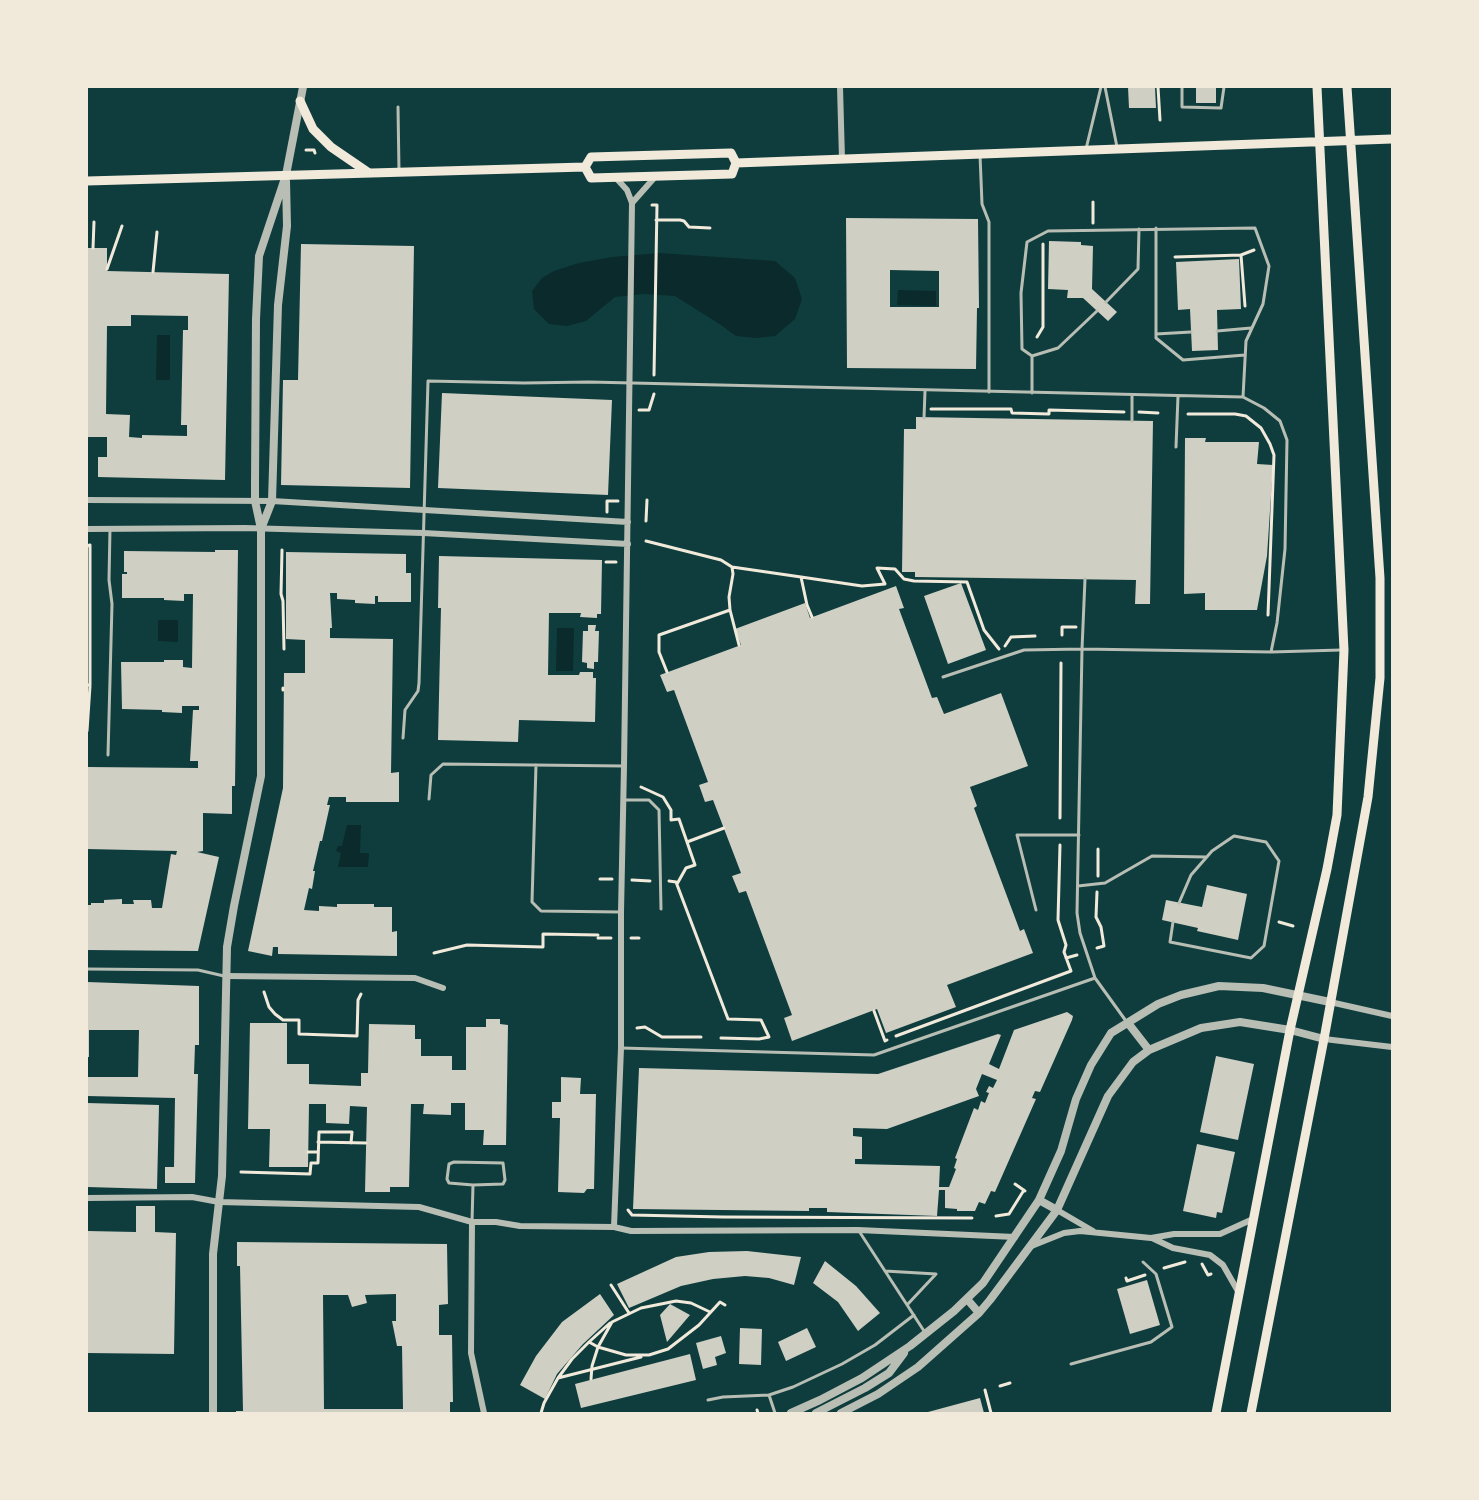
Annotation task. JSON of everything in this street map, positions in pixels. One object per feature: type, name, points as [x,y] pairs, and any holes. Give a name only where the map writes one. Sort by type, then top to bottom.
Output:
[{"type":"main road","points":[[1216,1413],[1290,1030],[1328,869],[1337,815],[1344,650],[1317,87]]},
{"type":"main road","points":[[1251,1413],[1324,1039],[1368,797],[1380,678],[1380,578],[1347,87]]},
{"type":"main road","points":[[300,101],[313,129],[331,147],[369,173]]},
{"type":"main road","points":[[736,163],[1392,139]]},
{"type":"main road","points":[[731,153],[736,163],[732,174],[656,177],[591,178],[585,167],[591,157],[684,154],[731,153]]},
{"type":"main road","points":[[87,181],[585,167]]},
{"type":"street","points":[[213,1413],[213,1254],[219,1202],[228,946],[261,776],[261,529],[255,501],[256,319],[259,256],[286,175],[303,87]]},
{"type":"street","points":[[840,87],[842,159]]},
{"type":"street","points":[[261,529],[272,501],[278,305],[287,226],[286,175]]},
{"type":"street","points":[[632,203],[656,177]]},
{"type":"street","points":[[614,1227],[621,1048],[621,912],[632,244],[632,203],[625,188],[616,178]]},
{"type":"street","points":[[87,500],[272,501],[628,522]]},
{"type":"street","points":[[87,529],[261,529],[423,533],[628,544]]},
{"type":"street","points":[[226,976],[415,978],[443,988]]},
{"type":"street","points":[[791,1413],[820,1401],[862,1378],[910,1346],[927,1334],[983,1283],[1039,1200],[1061,1151],[1076,1099],[1090,1065],[1111,1033],[1158,1004],[1181,995],[1219,986],[1263,988],[1392,1016]]},
{"type":"street","points":[[841,1413],[878,1394],[918,1367],[979,1313],[1057,1210],[1108,1096],[1133,1062],[1149,1050],[1202,1028],[1240,1022],[1290,1030],[1324,1039],[1392,1047]]},
{"type":"street","points":[[1128,1023],[1149,1050]]},
{"type":"street","points":[[87,1198],[192,1197],[219,1202],[419,1207],[472,1222],[496,1222],[520,1226],[614,1227],[631,1231],[858,1230],[1015,1237]]},
{"type":"street","points":[[1039,1200],[1096,1232]]},
{"type":"street","points":[[1029,1247],[1064,1233],[1080,1231],[1151,1238],[1174,1234],[1220,1234],[1253,1219]]},
{"type":"street","points":[[472,1222],[471,1353],[484,1413]]},
{"type":"street","points":[[1151,1238],[1173,1248],[1210,1255],[1224,1265],[1240,1294]]},
{"type":"street","points":[[967,1299],[979,1313]]},
{"type":"street","points":[[816,1413],[865,1388],[889,1372],[910,1346]]},
{"type":"lane","points":[[1103,87],[1118,148]]},
{"type":"lane","points":[[1086,149],[1103,87]]},
{"type":"lane","points":[[1182,87],[1182,107],[1221,108],[1224,87]]},
{"type":"lane","points":[[398,107],[399,172]]},
{"type":"lane","points":[[980,153],[982,204],[988,222],[989,392]]},
{"type":"lane","points":[[1156,228],[1156,338],[1183,360],[1245,355]]},
{"type":"lane","points":[[1032,356],[1022,349],[1021,293],[1027,242],[1047,231],[1254,228],[1269,266],[1263,304],[1246,341],[1243,397]]},
{"type":"lane","points":[[1106,302],[1138,269],[1139,229]]},
{"type":"lane","points":[[1032,356],[1058,348],[1097,311]]},
{"type":"lane","points":[[1217,330],[1252,328]]},
{"type":"lane","points":[[1156,334],[1191,332]]},
{"type":"lane","points":[[1032,356],[1032,393]]},
{"type":"lane","points":[[403,738],[405,710],[418,691],[419,683],[428,381],[630,383],[1243,397],[1264,408],[1280,421],[1287,440],[1285,549],[1277,623],[1271,652]]},
{"type":"lane","points":[[924,418],[925,391]]},
{"type":"lane","points":[[1132,395],[1132,421]]},
{"type":"lane","points":[[1176,447],[1179,396]]},
{"type":"lane","points":[[108,755],[112,603],[109,580],[110,529]]},
{"type":"lane","points":[[1085,579],[1078,885],[1080,933],[1095,978],[1128,1023]]},
{"type":"lane","points":[[943,678],[1024,650],[1271,652],[1344,650]]},
{"type":"lane","points":[[429,799],[431,775],[443,764],[624,766]]},
{"type":"lane","points":[[536,765],[532,902],[541,911],[621,912]]},
{"type":"lane","points":[[624,800],[649,800],[659,810],[661,909]]},
{"type":"lane","points":[[1036,910],[1017,835],[1079,835]]},
{"type":"lane","points":[[1173,922],[1170,942],[1251,958],[1264,946],[1279,861],[1266,842],[1234,836],[1207,857],[1191,875],[1179,903]]},
{"type":"lane","points":[[1078,885],[1105,883],[1152,856],[1207,857]]},
{"type":"lane","points":[[87,969],[198,970],[226,976]]},
{"type":"lane","points":[[621,1048],[874,1055],[1095,978]]},
{"type":"lane","points":[[503,1163],[505,1180],[503,1184],[473,1185],[450,1183],[447,1179],[449,1164],[503,1163]]},
{"type":"lane","points":[[472,1222],[473,1185]]},
{"type":"lane","points":[[858,1230],[927,1334]]},
{"type":"lane","points":[[1071,1364],[1151,1342],[1172,1327],[1156,1274],[1143,1262]]},
{"type":"lane","points":[[885,1271],[936,1274],[906,1305]]},
{"type":"lane","points":[[708,1400],[769,1395],[793,1387],[842,1364],[875,1345],[914,1316]]},
{"type":"lane","points":[[769,1395],[775,1413]]},
{"type":"path","points":[[1158,87],[1160,120]]},
{"type":"path","points":[[306,150],[314,150],[315,153]]},
{"type":"path","points":[[1093,202],[1093,225]]},
{"type":"path","points":[[652,205],[657,205],[654,375]]},
{"type":"path","points":[[656,220],[680,220],[684,221],[688,227],[710,228]]},
{"type":"path","points":[[93,248],[94,222]]},
{"type":"path","points":[[107,269],[122,226]]},
{"type":"path","points":[[153,272],[157,232]]},
{"type":"path","points":[[1037,337],[1043,327],[1043,243],[1049,240]]},
{"type":"path","points":[[1175,257],[1241,255],[1254,250]]},
{"type":"path","points":[[1241,255],[1245,306]]},
{"type":"path","points":[[639,410],[649,410],[654,394]]},
{"type":"path","points":[[925,408],[1011,409],[1012,414],[1049,414],[1049,410],[1158,413]]},
{"type":"path","points":[[1188,414],[1246,416],[1261,428],[1270,444],[1274,455],[1268,616],[1273,617]]},
{"type":"path","points":[[646,521],[647,500]]},
{"type":"path","points":[[607,512],[607,501],[619,501]]},
{"type":"path","points":[[646,541],[721,560],[732,567],[862,586],[885,584],[878,568],[895,569],[904,579],[914,581],[967,582],[984,630],[998,645],[1000,651],[1004,649],[1011,637],[1035,636]]},
{"type":"path","points":[[87,546],[90,545],[87,731]]},
{"type":"path","points":[[282,550],[281,594],[284,601],[284,649]]},
{"type":"path","points":[[606,562],[618,562]]},
{"type":"path","points":[[732,567],[730,610],[739,645]]},
{"type":"path","points":[[801,577],[812,617]]},
{"type":"path","points":[[667,672],[659,652],[659,635],[730,610]]},
{"type":"path","points":[[1062,635],[1062,627],[1076,627]]},
{"type":"path","points":[[1060,818],[1061,663]]},
{"type":"path","points":[[641,787],[663,797],[671,810],[671,820],[679,819],[694,865],[686,868],[677,884]]},
{"type":"path","points":[[687,842],[724,828]]},
{"type":"path","points":[[874,1011],[885,1041],[1071,971],[1064,952],[1066,945],[1058,920],[1060,845]]},
{"type":"path","points":[[1098,849],[1098,876]]},
{"type":"path","points":[[600,879],[612,879]]},
{"type":"path","points":[[632,880],[650,881]]},
{"type":"path","points":[[668,882],[677,884],[728,1019],[761,1020],[769,1036],[721,1038]]},
{"type":"path","points":[[1097,892],[1096,917],[1101,927],[1104,946],[1097,948]]},
{"type":"path","points":[[1279,922],[1293,926]]},
{"type":"path","points":[[434,953],[467,945],[543,947],[543,934],[611,938]]},
{"type":"path","points":[[631,938],[639,938]]},
{"type":"path","points":[[1066,958],[1077,955]]},
{"type":"path","points":[[264,992],[269,1007],[275,1014],[284,1020],[299,1020],[299,1034],[357,1035],[358,1000],[361,994]]},
{"type":"path","points":[[630,1026],[645,1027],[662,1037],[701,1037]]},
{"type":"path","points":[[241,1172],[310,1174],[311,1163],[318,1163],[319,1132],[352,1132],[351,1143]]},
{"type":"path","points":[[318,1142],[366,1143]]},
{"type":"path","points":[[308,1152],[318,1152]]},
{"type":"path","points":[[996,1216],[1009,1214],[1024,1191],[1015,1184]]},
{"type":"path","points":[[628,1210],[632,1215],[972,1218]]},
{"type":"path","points":[[1197,1259],[1202,1263],[1208,1275],[1211,1274]]},
{"type":"path","points":[[1164,1268],[1189,1261]]},
{"type":"path","points":[[1126,1278],[1127,1281],[1150,1273]]},
{"type":"path","points":[[611,1285],[629,1313]]},
{"type":"path","points":[[541,1413],[558,1378],[572,1359],[612,1322],[641,1308],[676,1300],[691,1303],[710,1312]]},
{"type":"path","points":[[558,1378],[668,1349],[682,1340],[720,1302],[725,1305]]},
{"type":"path","points":[[591,1379],[598,1347],[612,1322]]},
{"type":"path","points":[[589,1342],[626,1355],[649,1355]]},
{"type":"path","points":[[1000,1386],[1010,1383]]},
{"type":"path","points":[[985,1390],[991,1413]]},
{"type":"water","points":[[660,253],[775,261],[795,278],[802,299],[795,319],[775,336],[755,338],[736,336],[675,296],[643,294],[615,297],[586,321],[567,326],[549,324],[534,309],[532,291],[542,278],[554,271],[579,263],[612,257]]},
{"type":"water","points":[[898,290],[936,291],[936,306],[897,305]]},
{"type":"water","points":[[157,335],[170,335],[170,380],[156,380]]},
{"type":"water","points":[[158,620],[178,620],[178,642],[158,641]]},
{"type":"water","points":[[557,628],[574,628],[573,671],[556,671]]},
{"type":"water","points":[[347,825],[361,825],[360,853],[369,853],[368,867],[338,867],[341,853],[336,851],[338,846],[342,846]]},
{"type":"building","points":[[1128,87],[1155,87],[1156,108],[1129,108]]},
{"type":"building","points":[[1196,87],[1216,87],[1216,103],[1196,103]]},
{"type":"building","points":[[846,218],[978,219],[979,308],[977,308],[976,369],[847,368]],"holes":[[[890,270],[939,271],[939,307],[890,307]]]},
{"type":"building","points":[[1049,241],[1081,242],[1081,245],[1093,246],[1092,289],[1117,312],[1108,321],[1083,298],[1067,298],[1068,290],[1048,289]]},
{"type":"building","points":[[301,244],[414,246],[410,488],[281,485],[283,380],[298,380]]},
{"type":"building","points":[[87,248],[107,248],[107,271],[229,274],[225,480],[98,477],[98,457],[107,457],[107,437],[87,437]],"holes":[[[131,315],[188,316],[188,330],[183,330],[181,425],[187,425],[187,436],[129,437],[130,415],[106,414],[107,326],[131,326]]]},
{"type":"building","points":[[1239,259],[1241,309],[1217,310],[1218,350],[1192,351],[1190,309],[1178,310],[1176,262]]},
{"type":"building","points":[[442,393],[612,400],[608,495],[438,488]]},
{"type":"building","points":[[916,417],[1153,421],[1150,604],[1135,604],[1136,580],[915,577],[915,572],[902,572],[904,429],[916,429]]},
{"type":"building","points":[[1185,438],[1206,438],[1205,442],[1259,442],[1257,464],[1273,465],[1267,556],[1257,610],[1205,610],[1205,593],[1184,594]]},
{"type":"building","points":[[215,550],[238,550],[235,786],[232,786],[232,814],[203,813],[203,851],[197,852],[219,857],[198,951],[87,950],[87,905],[104,903],[104,900],[122,899],[122,904],[134,904],[133,900],[151,900],[152,908],[162,908],[171,854],[176,855],[177,851],[87,849],[87,767],[198,768],[198,761],[190,761],[193,710],[199,710],[199,706],[182,706],[182,713],[122,709],[121,662],[183,660],[183,667],[192,668],[193,594],[184,594],[184,601],[164,600],[164,598],[122,598],[122,574],[127,574],[124,572],[124,551],[215,552]]},
{"type":"building","points":[[286,552],[406,554],[406,573],[411,573],[411,602],[378,602],[378,596],[375,596],[375,604],[355,603],[355,600],[337,599],[337,593],[330,593],[332,628],[330,628],[330,638],[393,639],[391,773],[399,772],[399,802],[346,802],[346,797],[329,797],[327,805],[330,805],[313,871],[315,871],[312,889],[309,888],[304,910],[319,911],[319,906],[337,907],[337,904],[374,904],[374,907],[392,907],[392,932],[397,931],[397,956],[278,954],[278,947],[273,947],[272,956],[248,951],[283,788],[284,673],[305,673],[305,640],[286,639]]},
{"type":"building","points":[[439,556],[602,560],[601,614],[597,614],[597,618],[580,617],[581,613],[549,613],[548,675],[579,675],[580,672],[593,672],[593,678],[596,678],[595,722],[519,720],[518,742],[438,740],[441,608],[438,608]]},
{"type":"building","points":[[961,583],[986,650],[948,664],[924,596]]},
{"type":"building","points":[[896,586],[904,608],[899,609],[932,698],[937,697],[944,714],[1001,693],[1028,766],[970,787],[977,806],[974,808],[1020,931],[1024,929],[1033,953],[947,985],[956,1007],[886,1033],[877,1009],[792,1041],[784,1018],[792,1015],[746,891],[739,893],[732,876],[741,873],[713,800],[705,802],[699,785],[708,782],[674,690],[667,692],[660,675],[741,645],[735,629],[805,603],[810,618]]},
{"type":"building","points":[[588,625],[596,625],[595,631],[599,631],[598,662],[594,662],[594,669],[587,668],[587,663],[582,662],[583,631],[588,631]]},
{"type":"building","points":[[1207,885],[1247,894],[1238,940],[1162,920],[1166,900],[1202,907]]},
{"type":"building","points":[[87,982],[199,986],[199,1045],[195,1045],[194,1074],[198,1074],[195,1183],[165,1183],[165,1167],[174,1167],[175,1098],[87,1096],[87,1077],[138,1077],[139,1030],[89,1030],[89,1057],[87,1057]]},
{"type":"building","points":[[1067,1012],[1073,1016],[1040,1092],[1035,1091],[1032,1098],[1036,1099],[995,1192],[991,1191],[985,1204],[979,1202],[975,1211],[945,1208],[945,1190],[939,1190],[937,1216],[827,1212],[827,1208],[809,1208],[809,1211],[633,1209],[639,1068],[878,1074],[998,1034],[1001,1035],[989,1064],[999,1069],[1014,1030]],"holes":[[[982,1074],[997,1080],[993,1088],[989,1086],[985,1103],[981,1101],[978,1110],[974,1108],[955,1158],[957,1159],[954,1168],[956,1169],[949,1187],[939,1187],[940,1166],[855,1164],[855,1159],[862,1159],[862,1137],[853,1136],[853,1128],[887,1129],[979,1096],[976,1089]]]},
{"type":"building","points":[[486,1019],[500,1019],[500,1024],[508,1025],[506,1145],[483,1145],[484,1130],[465,1130],[465,1103],[451,1103],[451,1115],[423,1114],[424,1104],[411,1104],[409,1187],[390,1187],[390,1192],[365,1192],[367,1107],[350,1106],[349,1124],[326,1123],[326,1104],[309,1104],[308,1167],[269,1167],[270,1129],[248,1129],[250,1023],[287,1023],[287,1064],[309,1064],[309,1084],[361,1086],[361,1073],[368,1073],[369,1024],[415,1025],[415,1039],[421,1039],[421,1056],[452,1056],[452,1070],[466,1070],[466,1027],[486,1027]]},
{"type":"building","points":[[1216,1056],[1254,1064],[1238,1140],[1200,1132]]},
{"type":"building","points":[[561,1077],[581,1078],[580,1094],[596,1094],[594,1189],[587,1189],[584,1193],[558,1192],[560,1118],[552,1118],[552,1102],[561,1102]]},
{"type":"building","points":[[87,1103],[159,1105],[157,1189],[87,1187]]},
{"type":"building","points":[[1197,1144],[1235,1152],[1222,1213],[1217,1212],[1216,1218],[1183,1211]]},
{"type":"building","points":[[136,1206],[155,1206],[155,1232],[176,1233],[174,1354],[87,1353],[87,1231],[136,1232]]},
{"type":"building","points":[[237,1242],[447,1244],[448,1304],[439,1305],[439,1335],[452,1335],[453,1402],[450,1402],[450,1413],[236,1413],[236,1411],[243,1411],[240,1266],[237,1266]],"holes":[[[396,1294],[396,1321],[392,1321],[397,1346],[402,1346],[403,1409],[324,1409],[323,1295],[348,1295],[352,1307],[367,1303],[365,1295]]]},
{"type":"building","points":[[747,1251],[801,1257],[794,1285],[769,1278],[745,1276],[713,1279],[681,1286],[629,1308],[617,1284],[676,1257],[709,1252]]},
{"type":"building","points":[[825,1261],[856,1286],[880,1313],[858,1331],[838,1302],[813,1283]]},
{"type":"building","points":[[1147,1280],[1160,1325],[1130,1334],[1117,1289]]},
{"type":"building","points":[[600,1294],[614,1315],[583,1344],[557,1374],[545,1399],[520,1385],[536,1356],[562,1322]]},
{"type":"building","points":[[670,1304],[690,1315],[667,1342],[660,1315]]},
{"type":"building","points":[[740,1328],[762,1329],[761,1365],[739,1364]]},
{"type":"building","points":[[807,1328],[816,1347],[786,1361],[778,1342]]},
{"type":"building","points":[[721,1336],[726,1353],[715,1357],[717,1365],[703,1369],[696,1343]]},
{"type":"building","points":[[690,1354],[696,1380],[581,1408],[575,1384]]},
{"type":"building","points":[[980,1398],[984,1413],[928,1413],[928,1412]]}]
